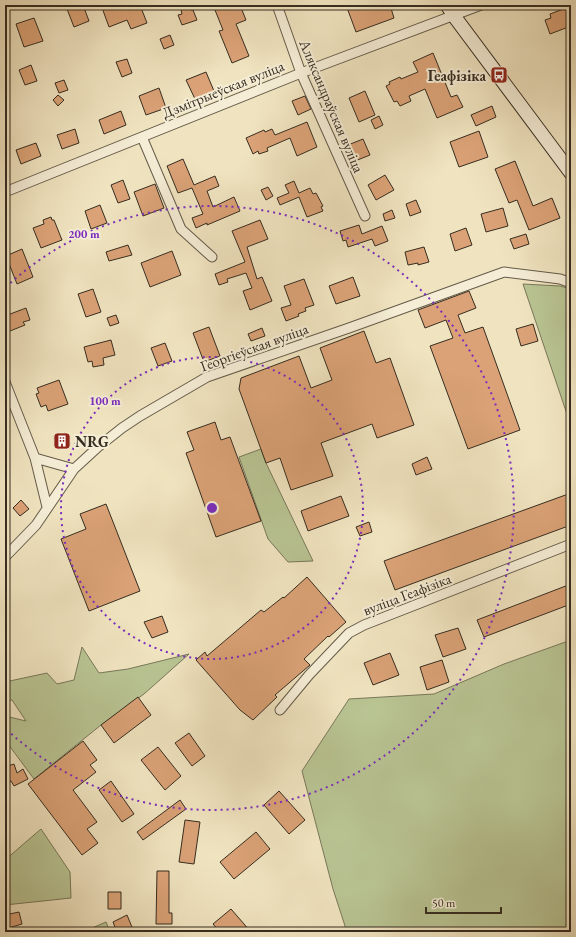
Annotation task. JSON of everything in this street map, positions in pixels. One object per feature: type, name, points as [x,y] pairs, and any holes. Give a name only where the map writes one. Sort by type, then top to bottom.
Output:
[{"type":"main road","points":[[450,10],[571,173]]},
{"type":"street","name":"Аляксандраўская вуліца","points":[[277,5],[301,73],[365,216]]},
{"type":"street","name":"Дзмітрыеўская вуліца","points":[[5,192],[301,73],[450,10],[481,5]]},
{"type":"street","points":[[142,137],[181,229],[212,257]]},
{"type":"street","name":"Георгіеўская вуліца","points":[[5,557],[36,525],[74,469],[98,447],[122,428],[207,377],[504,272],[560,279],[571,283]]},
{"type":"street","points":[[5,382],[9,406],[35,458],[47,507]]},
{"type":"street","points":[[35,458],[74,469]]},
{"type":"street","name":"вуліца Геафізіка","points":[[280,710],[349,633],[364,625],[571,544]]},
{"type":"green space","points":[[523,284],[560,286],[571,289],[571,426]]},
{"type":"green space","points":[[261,449],[266,463],[313,561],[288,562],[268,539],[239,457]]},
{"type":"green space","points":[[571,640],[571,932],[347,932],[333,889],[302,771],[349,699],[434,694],[504,664]]},
{"type":"green space","points":[[82,647],[99,673],[128,669],[189,654],[144,694],[101,725],[34,779],[5,740],[5,716],[26,721],[12,700],[5,701],[5,682],[47,673],[57,684],[74,680]]},
{"type":"green space","points":[[41,829],[70,872],[71,898],[5,905],[5,860]]},
{"type":"green space","points":[[106,922],[110,932],[83,932]]},
{"type":"building","points":[[77,5],[83,5],[89,21],[74,27],[67,9]]},
{"type":"building","points":[[101,5],[140,5],[147,23],[131,29],[127,20],[109,27]]},
{"type":"building","points":[[180,5],[190,5],[191,10],[193,10],[197,20],[182,25],[178,15],[182,14]]},
{"type":"building","points":[[213,5],[240,5],[246,20],[236,24],[249,56],[232,63],[219,31],[223,30]]},
{"type":"building","points":[[346,5],[390,5],[394,18],[356,32]]},
{"type":"building","points":[[569,7],[571,13],[571,26],[550,34],[545,20],[551,18],[550,14]]},
{"type":"building","points":[[34,18],[43,41],[24,47],[16,24]]},
{"type":"building","points":[[170,35],[174,45],[164,49],[160,39]]},
{"type":"building","points":[[433,53],[451,97],[457,95],[463,107],[437,118],[425,89],[409,96],[411,101],[400,106],[397,101],[394,102],[386,86],[390,84],[389,82],[400,77],[401,79],[418,72],[413,62]]},
{"type":"building","points":[[127,59],[132,73],[122,77],[116,62]]},
{"type":"building","points":[[31,65],[37,81],[25,85],[19,70]]},
{"type":"building","points":[[206,72],[214,91],[195,99],[186,80]]},
{"type":"building","points":[[64,80],[68,90],[59,93],[55,83]]},
{"type":"building","points":[[159,88],[166,108],[146,115],[139,96]]},
{"type":"building","points":[[365,91],[375,115],[359,122],[349,98]]},
{"type":"building","points":[[58,95],[64,100],[58,106],[53,100]]},
{"type":"building","points":[[305,96],[311,109],[298,115],[292,101]]},
{"type":"building","points":[[492,106],[496,117],[476,126],[471,115]]},
{"type":"building","points":[[121,111],[126,125],[104,134],[99,120]]},
{"type":"building","points":[[379,116],[383,125],[375,129],[371,120]]},
{"type":"building","points":[[307,122],[317,147],[297,156],[290,138],[267,148],[268,151],[259,154],[258,151],[253,154],[246,138],[264,130],[265,132],[272,129],[275,135]]},
{"type":"building","points":[[75,129],[79,143],[62,149],[57,135]]},
{"type":"building","points":[[479,131],[488,157],[459,167],[450,142]]},
{"type":"building","points":[[363,139],[370,155],[355,161],[348,145]]},
{"type":"building","points":[[36,143],[41,156],[21,164],[16,150]]},
{"type":"building","points":[[183,159],[194,185],[215,176],[219,186],[207,191],[213,207],[234,197],[240,211],[196,228],[192,218],[203,214],[192,188],[178,193],[167,166]]},
{"type":"building","points":[[515,161],[533,206],[552,198],[560,218],[529,230],[517,200],[509,203],[495,169]]},
{"type":"building","points":[[385,175],[394,190],[376,200],[368,185]]},
{"type":"building","points":[[123,180],[130,199],[118,203],[111,185]]},
{"type":"building","points":[[294,181],[299,193],[310,188],[313,194],[316,193],[323,206],[321,207],[323,211],[307,217],[299,197],[280,205],[277,198],[289,193],[285,185]]},
{"type":"building","points":[[155,184],[164,208],[143,216],[134,192]]},
{"type":"building","points":[[268,187],[273,196],[266,200],[261,190]]},
{"type":"building","points":[[416,200],[421,212],[410,216],[406,204]]},
{"type":"building","points":[[100,205],[107,223],[91,229],[85,211]]},
{"type":"building","points":[[503,208],[508,226],[486,232],[481,214]]},
{"type":"building","points":[[392,210],[395,218],[385,221],[383,214]]},
{"type":"building","points":[[51,217],[52,220],[54,220],[62,240],[41,248],[33,228],[44,224],[43,220]]},
{"type":"building","points":[[260,220],[268,239],[247,247],[257,279],[262,277],[272,301],[250,310],[243,291],[252,288],[246,273],[227,279],[228,282],[219,285],[215,274],[245,262],[232,231]]},
{"type":"building","points":[[359,225],[362,234],[382,226],[388,241],[375,246],[372,239],[348,247],[346,240],[343,241],[340,231]]},
{"type":"building","points":[[466,228],[472,245],[455,251],[450,234]]},
{"type":"building","points":[[526,234],[529,244],[514,249],[510,239]]},
{"type":"building","points":[[128,245],[132,255],[109,261],[106,252]]},
{"type":"building","points":[[424,247],[429,262],[418,265],[418,263],[408,265],[405,252]]},
{"type":"building","points":[[22,249],[33,277],[17,284],[6,256]]},
{"type":"building","points":[[172,251],[181,275],[150,287],[141,263]]},
{"type":"building","points":[[353,277],[360,296],[336,304],[329,286]]},
{"type":"building","points":[[304,279],[314,305],[305,308],[306,311],[298,314],[299,316],[286,321],[281,308],[291,305],[284,286]]},
{"type":"building","points":[[93,289],[101,312],[86,317],[78,294]]},
{"type":"building","points":[[469,291],[476,308],[458,315],[465,333],[483,327],[520,430],[468,449],[430,346],[453,338],[446,320],[425,328],[418,310]]},
{"type":"building","points":[[26,308],[30,320],[23,322],[25,325],[5,333],[5,316]]},
{"type":"building","points":[[116,315],[119,323],[110,326],[107,318]]},
{"type":"building","points":[[533,324],[538,341],[521,346],[516,329]]},
{"type":"building","points":[[209,327],[220,356],[204,362],[193,333]]},
{"type":"building","points":[[262,328],[265,336],[251,341],[248,334]]},
{"type":"building","points":[[364,331],[376,363],[390,358],[414,425],[377,438],[372,424],[321,443],[333,476],[291,490],[280,458],[266,463],[239,389],[241,378],[299,356],[311,388],[332,380],[320,348]]},
{"type":"building","points":[[111,340],[115,355],[103,358],[104,365],[93,367],[92,361],[88,362],[84,347]]},
{"type":"building","points":[[165,343],[172,361],[158,366],[151,348]]},
{"type":"building","points":[[59,380],[68,404],[48,411],[46,405],[41,407],[36,394],[39,393],[37,388]]},
{"type":"building","points":[[215,422],[221,440],[230,437],[261,521],[216,537],[186,453],[194,450],[187,432]]},
{"type":"building","name":"NRG","points":[[65,433],[70,444],[59,449],[54,438]]},
{"type":"building","points":[[427,457],[432,469],[416,475],[412,464]]},
{"type":"building","points":[[571,493],[571,525],[395,590],[384,561]]},
{"type":"building","points":[[341,496],[349,516],[308,531],[301,511]]},
{"type":"building","points":[[21,500],[29,509],[20,516],[13,508]]},
{"type":"building","points":[[106,504],[140,591],[89,611],[61,539],[86,529],[80,514]]},
{"type":"building","points":[[369,522],[372,532],[360,536],[356,527]]},
{"type":"building","points":[[307,577],[346,622],[329,637],[328,636],[304,659],[310,665],[275,695],[277,697],[253,720],[240,710],[196,660],[205,652],[207,656],[261,610],[264,612],[283,597],[284,598]]},
{"type":"building","points":[[571,584],[571,604],[484,637],[477,620]]},
{"type":"building","points":[[162,616],[168,632],[152,638],[144,622]]},
{"type":"building","points":[[458,628],[466,649],[443,657],[435,635]]},
{"type":"building","points":[[390,653],[399,675],[373,685],[364,663]]},
{"type":"building","points":[[442,660],[449,682],[427,690],[420,667]]},
{"type":"building","points":[[138,697],[151,715],[114,743],[101,725]]},
{"type":"building","points":[[189,733],[205,756],[192,766],[175,743]]},
{"type":"building","points":[[83,741],[97,760],[90,765],[96,772],[73,790],[97,822],[87,829],[98,843],[82,855],[28,784]]},
{"type":"building","points":[[158,747],[181,776],[165,790],[141,760]]},
{"type":"building","points":[[14,764],[17,773],[23,769],[28,779],[14,786],[11,781],[5,783],[5,767]]},
{"type":"building","points":[[111,781],[134,814],[122,822],[99,790]]},
{"type":"building","points":[[279,791],[305,820],[289,834],[264,805]]},
{"type":"building","points":[[180,800],[186,809],[143,840],[137,832]]},
{"type":"building","points":[[185,820],[200,822],[194,864],[179,862]]},
{"type":"building","points":[[256,832],[270,849],[234,879],[220,862]]},
{"type":"building","points":[[157,871],[169,871],[169,913],[172,913],[172,924],[156,924]]},
{"type":"building","points":[[108,892],[121,892],[121,909],[108,909]]},
{"type":"building","points":[[231,909],[251,932],[220,932],[213,924]]},
{"type":"building","points":[[19,912],[22,924],[5,929],[5,915]]},
{"type":"building","points":[[127,915],[134,932],[117,932],[113,922]]},
{"type":"place","name":"Геафізіка","points":[[499,75]]},
{"type":"place","name":"NRG","points":[[62,441]]}]
